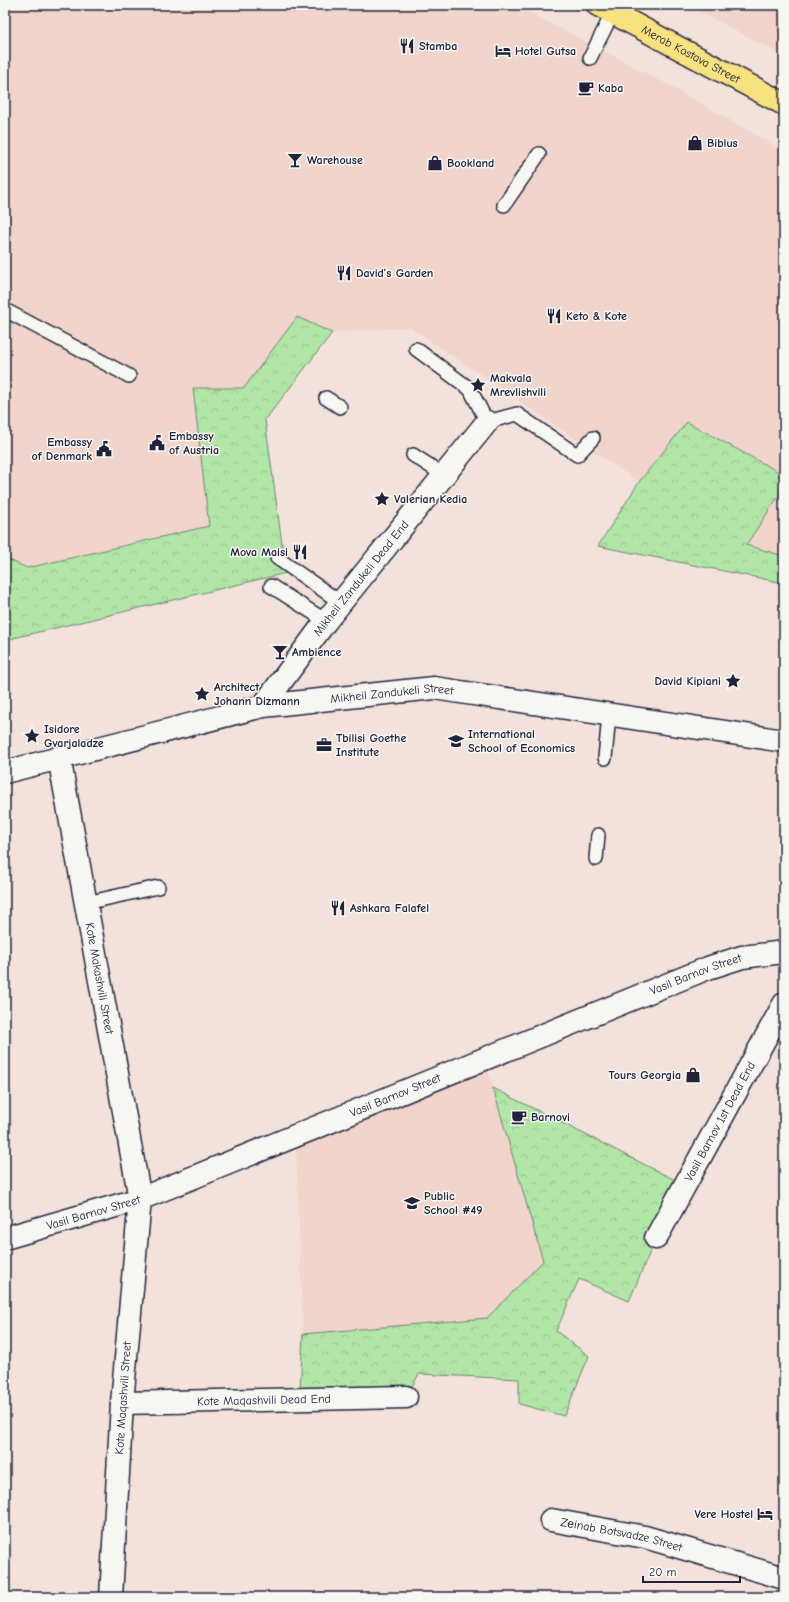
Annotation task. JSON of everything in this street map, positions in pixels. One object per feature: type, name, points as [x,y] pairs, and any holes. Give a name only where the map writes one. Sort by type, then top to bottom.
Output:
[{"type":"main road","name":"Merab Kostava Street","points":[[605,9],[784,104]]},
{"type":"street","name":"Mikheil Zandukeli Dead End","points":[[263,706],[340,602],[487,422]]},
{"type":"street","name":"Mikheil Zandukeli Street","points":[[5,772],[263,706],[434,688],[784,741]]},
{"type":"street","name":"Kote Makashvili Street","points":[[59,757],[140,1199]]},
{"type":"street","name":"Vasil Barnov Street","points":[[5,1238],[140,1199],[708,968],[742,957],[784,952]]},
{"type":"street","name":"Vasil Barnov 1st Dead End","points":[[656,1238],[784,1004]]},
{"type":"street","name":"Kote Maqashvili Street","points":[[111,1597],[122,1403],[140,1199]]},
{"type":"street","name":"Kote Maqashvili Dead End","points":[[122,1403],[406,1397]]},
{"type":"street","name":"Zеinab Botsvadze Street","points":[[551,1520],[645,1537],[784,1578]]},
{"type":"lane","points":[[590,58],[605,9]]},
{"type":"lane","points":[[504,205],[539,154]]},
{"type":"lane","points":[[5,310],[128,376]]},
{"type":"lane","points":[[416,349],[470,389],[487,422],[516,414],[577,455],[593,438]]},
{"type":"lane","points":[[326,398],[340,407]]},
{"type":"lane","points":[[413,455],[444,475]]},
{"type":"lane","points":[[277,558],[340,602]]},
{"type":"lane","points":[[271,586],[326,621]]},
{"type":"lane","points":[[605,758],[609,715]]},
{"type":"lane","points":[[596,859],[598,835]]},
{"type":"lane","points":[[86,903],[158,886]]},
{"type":"shaded area","points":[[5,5],[515,5],[665,83],[784,151],[784,475],[687,422],[639,482],[410,327],[332,333],[297,318],[244,388],[193,388],[210,526],[27,568],[5,558]]},
{"type":"shaded area","points":[[687,5],[784,5],[784,56]]},
{"type":"shaded area","points":[[784,488],[784,556],[746,545]]},
{"type":"shaded area","name":"Public School #49","points":[[488,1069],[543,1261],[487,1318],[303,1334],[296,1145]]},
{"type":"green space","points":[[297,317],[332,333],[265,420],[286,573],[5,640],[5,558],[27,568],[209,526],[193,388],[244,388]]},
{"type":"green space","points":[[687,422],[784,475],[784,488],[746,545],[784,556],[784,583],[598,546],[639,482]]},
{"type":"green space","points":[[493,1088],[677,1181],[653,1245],[629,1301],[579,1279],[556,1331],[589,1356],[564,1416],[519,1404],[519,1379],[419,1374],[410,1390],[300,1390],[303,1334],[487,1318],[543,1261]]},
{"type":"place","name":"Stamba","points":[[407,46]]},
{"type":"place","name":"Hotel Gutsa","points":[[503,51]]},
{"type":"place","name":"Kaba","points":[[586,88]]},
{"type":"place","name":"Biblus","points":[[695,143]]},
{"type":"place","name":"Warehouse","points":[[295,160]]},
{"type":"place","name":"Bookland","points":[[435,163]]},
{"type":"place","name":"David’s Garden","points":[[344,273]]},
{"type":"place","name":"Keto & Kote","points":[[554,316]]},
{"type":"place","name":"Makvala Mrevlishvili","points":[[478,385]]},
{"type":"place","name":"Embassy of Austria","points":[[157,443]]},
{"type":"place","name":"Embassy of Denmark","points":[[104,449]]},
{"type":"place","name":"Valerian Kedia","points":[[382,499]]},
{"type":"place","name":"Mova Maisi","points":[[300,552]]},
{"type":"place","name":"Ambience","points":[[280,652]]},
{"type":"place","name":"David Kipiani","points":[[733,681]]},
{"type":"place","name":"Architect Johann Dizmann","points":[[202,694]]},
{"type":"place","name":"Isidore Gvarjaladze","points":[[32,736]]},
{"type":"place","name":"International School of Economics","points":[[456,741]]},
{"type":"place","name":"Tbilisi Goethe Institute","points":[[324,745]]},
{"type":"place","name":"Ashkara Falafel","points":[[338,908]]},
{"type":"place","name":"Tours Georgia","points":[[693,1075]]},
{"type":"place","name":"Barnovi","points":[[519,1117]]},
{"type":"place","name":"Public School #49","points":[[412,1203]]},
{"type":"place","name":"Vere Hostel","points":[[765,1514]]}]
